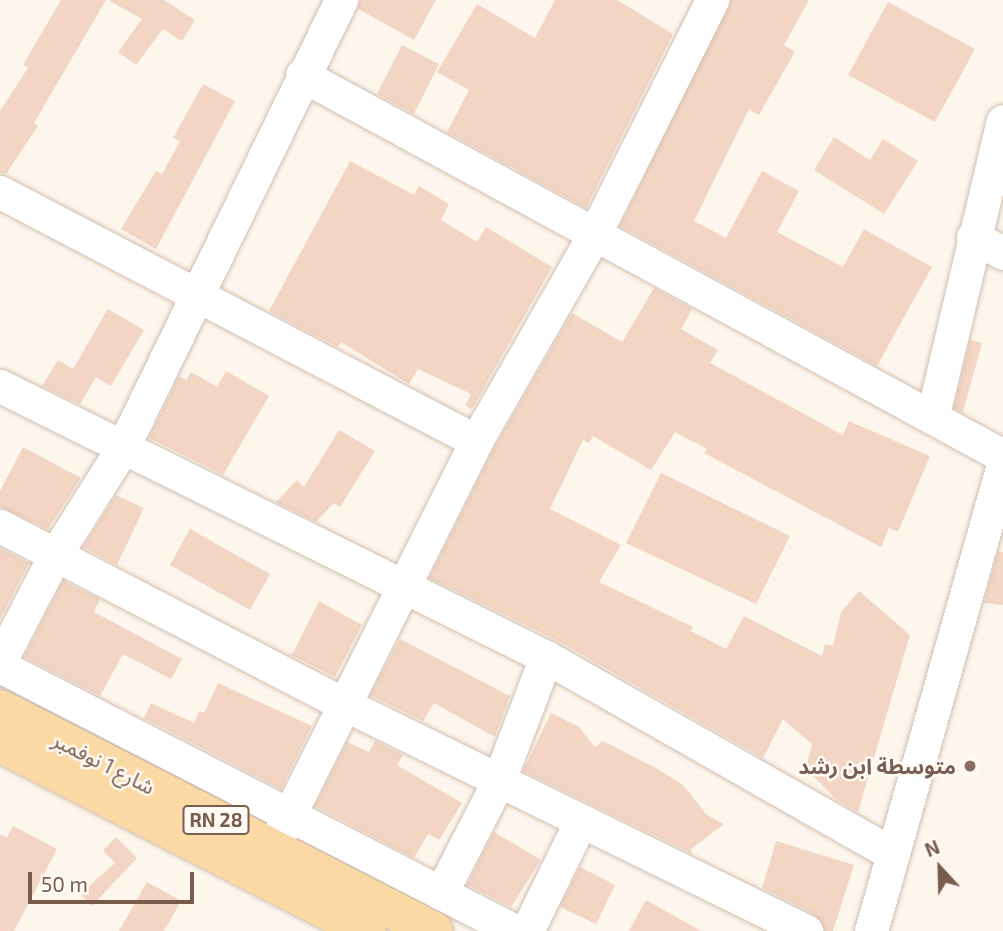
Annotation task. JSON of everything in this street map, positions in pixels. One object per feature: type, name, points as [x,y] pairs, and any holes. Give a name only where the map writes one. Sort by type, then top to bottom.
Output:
[{"type":"main road","name":"شارع 1 نوفمبر","points":[[0,709],[266,862],[367,931]]},
{"type":"main road","name":"شارع 1 نوفمبر","points":[[0,743],[266,862],[433,931]]},
{"type":"street","points":[[341,0],[302,75],[122,449],[55,555],[0,664],[515,931]]},
{"type":"street","points":[[266,862],[476,442],[594,235],[712,0]]},
{"type":"street","points":[[302,75],[594,235],[933,415],[1003,456]]},
{"type":"street","points":[[933,415],[973,237],[1003,121]]},
{"type":"street","points":[[0,192],[476,442]]},
{"type":"street","points":[[973,237],[1003,253]]},
{"type":"street","points":[[0,386],[403,589],[546,657],[893,854]]},
{"type":"street","points":[[872,931],[1003,464]]},
{"type":"street","points":[[0,526],[346,705],[806,931]]},
{"type":"street","points":[[441,893],[499,780],[546,657]]},
{"type":"street","points":[[527,931],[581,821]]},
{"type":"building","points":[[61,0],[106,0],[34,123],[38,126],[6,174],[0,173],[0,111],[28,68],[23,65]]},
{"type":"building","points":[[108,0],[164,0],[195,20],[182,41],[163,29],[136,65],[118,52],[142,19]]},
{"type":"building","points":[[360,0],[436,0],[414,40],[358,9]]},
{"type":"building","points":[[555,0],[617,0],[673,34],[586,208],[447,132],[469,90],[437,72],[477,4],[535,38]]},
{"type":"building","points":[[731,0],[809,0],[784,45],[795,52],[759,115],[749,109],[694,221],[726,238],[762,171],[799,191],[777,232],[843,267],[864,229],[932,267],[877,366],[620,226]]},
{"type":"building","points":[[888,2],[975,49],[935,122],[848,75]]},
{"type":"building","points":[[402,45],[439,64],[414,114],[377,94]]},
{"type":"building","points":[[203,84],[235,101],[156,249],[121,229],[156,171],[162,174],[180,141],[173,138]]},
{"type":"building","points":[[834,137],[870,160],[883,139],[918,161],[884,214],[814,170]]},
{"type":"building","points":[[350,161],[414,195],[419,186],[449,204],[441,220],[477,242],[486,227],[552,267],[472,409],[465,406],[471,394],[418,369],[409,384],[341,342],[338,347],[269,311]]},
{"type":"building","points":[[654,288],[692,309],[681,329],[718,350],[710,363],[843,435],[849,421],[930,456],[898,532],[889,528],[881,547],[704,453],[707,449],[675,432],[651,470],[593,436],[589,443],[583,440],[550,509],[621,545],[599,582],[693,627],[691,631],[726,649],[744,616],[822,656],[825,644],[833,646],[841,612],[859,591],[910,635],[858,812],[837,800],[806,769],[812,744],[783,719],[763,758],[556,640],[429,578],[493,450],[572,313],[622,342]]},
{"type":"building","points":[[108,309],[144,330],[111,386],[96,377],[80,404],[42,386],[58,360],[73,369]]},
{"type":"building","points":[[970,340],[982,343],[963,412],[954,408]]},
{"type":"building","points":[[226,371],[269,396],[223,475],[149,438],[179,376],[186,380],[191,372],[217,387]]},
{"type":"building","points":[[339,430],[375,451],[340,507],[334,503],[316,522],[276,502],[297,480],[304,487]]},
{"type":"building","points":[[23,447],[81,478],[48,529],[0,507],[0,491]]},
{"type":"building","points":[[661,473],[790,536],[756,604],[626,543]]},
{"type":"building","points":[[116,495],[144,508],[117,565],[83,547]]},
{"type":"building","points":[[190,529],[270,574],[250,610],[170,565]]},
{"type":"building","points":[[0,548],[29,563],[0,619]]},
{"type":"building","points":[[998,551],[1003,552],[1003,605],[984,603]]},
{"type":"building","points":[[63,581],[100,599],[94,612],[182,659],[171,679],[123,654],[100,696],[24,657]]},
{"type":"building","points":[[319,601],[362,625],[335,677],[289,654],[293,653]]},
{"type":"building","points":[[400,639],[510,696],[495,737],[434,703],[423,721],[370,695]]},
{"type":"building","points":[[218,683],[312,726],[281,789],[144,718],[151,703],[194,723],[199,711],[204,713]]},
{"type":"building","points":[[551,713],[579,727],[595,747],[603,741],[683,785],[707,815],[724,824],[690,850],[693,854],[523,771]]},
{"type":"building","points":[[375,741],[403,755],[397,765],[462,803],[439,840],[428,834],[414,858],[315,806],[347,742],[369,752]]},
{"type":"building","points":[[13,826],[57,849],[14,931],[0,931],[0,834],[7,838]]},
{"type":"building","points":[[494,832],[541,860],[511,907],[467,885]]},
{"type":"building","points":[[116,837],[137,858],[92,906],[80,894],[115,863],[103,851]]},
{"type":"building","points":[[776,841],[854,865],[833,931],[825,931],[814,914],[762,888]]},
{"type":"building","points":[[580,867],[615,885],[596,924],[560,907]]},
{"type":"building","points":[[147,882],[181,901],[164,931],[119,931]]},
{"type":"building","points":[[646,900],[701,931],[629,931]]},
{"type":"place","name":"متوسطة ابن رشد","points":[[970,766]]}]
